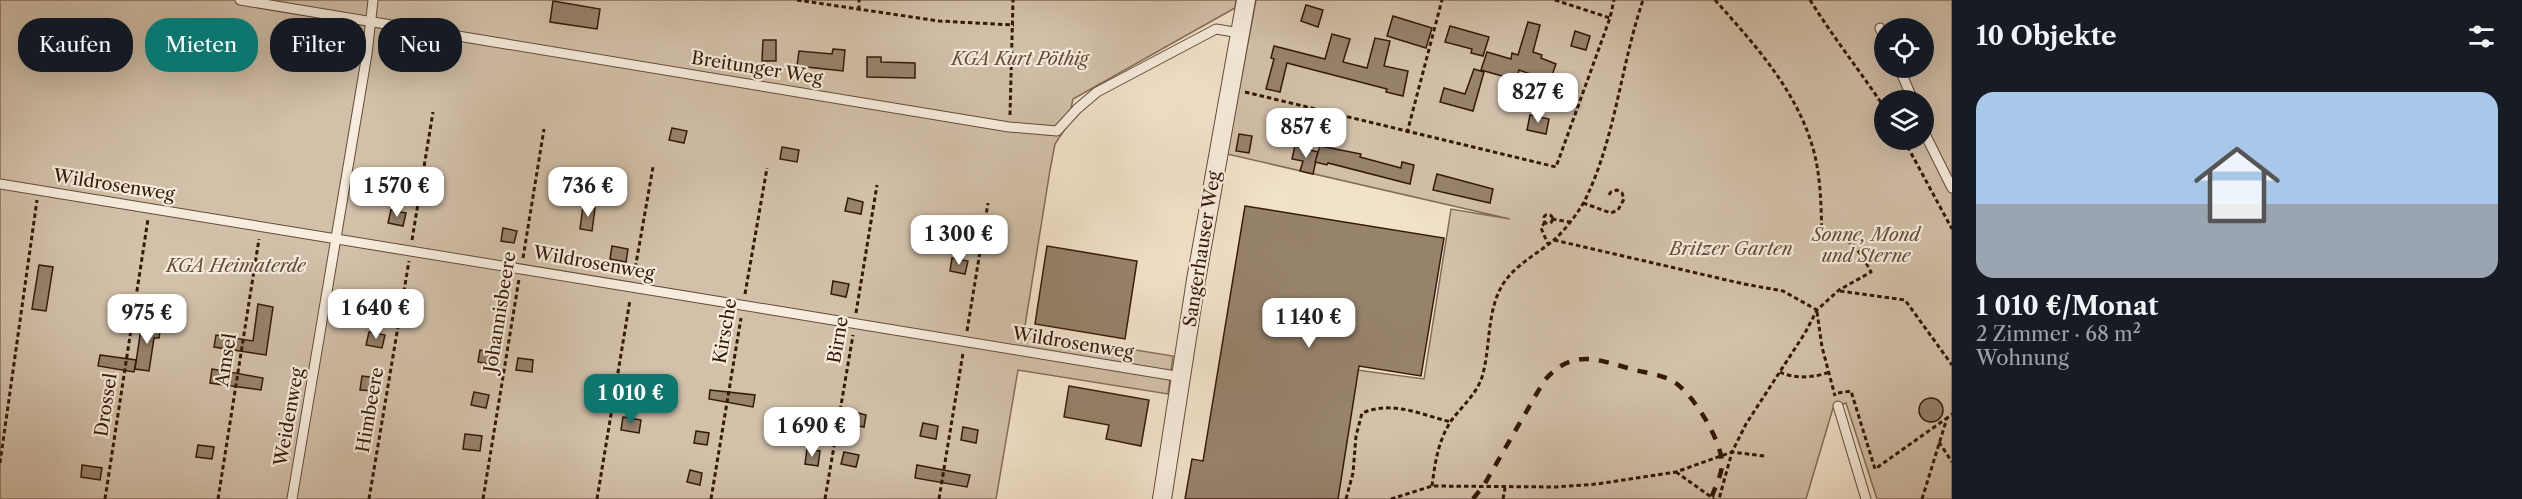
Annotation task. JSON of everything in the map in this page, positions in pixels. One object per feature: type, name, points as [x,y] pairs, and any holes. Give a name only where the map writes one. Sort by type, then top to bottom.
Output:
[{"type":"street","name":"Sangerhauser Weg","points":[[1162,499],[1196,280],[1246,0]]},
{"type":"lane","name":"Breitunger Weg","points":[[240,0],[1009,127],[1057,131],[1097,92],[1216,29],[1240,33]]},
{"type":"lane","name":"Weidenweg","points":[[292,499],[374,0]]},
{"type":"lane","points":[[1933,150],[1952,188]]},
{"type":"lane","name":"Wildrosenweg","points":[[0,184],[1182,377]]},
{"type":"lane","points":[[1838,406],[1866,499]]},
{"type":"path","points":[[797,0],[939,21],[1014,25]]},
{"type":"path","points":[[859,0],[859,10]]},
{"type":"path","points":[[1009,127],[1013,0]]},
{"type":"path","points":[[1407,133],[1442,0]]},
{"type":"path","points":[[1555,0],[1610,18]]},
{"type":"path","points":[[1229,89],[1556,167],[1610,18],[1614,0]]},
{"type":"path","points":[[1432,486],[1437,451],[1451,422],[1477,389],[1482,375],[1491,315],[1503,284],[1522,263],[1554,240],[1583,203],[1608,140],[1633,28],[1642,0]]},
{"type":"path","points":[[1715,0],[1756,46],[1791,95],[1805,123],[1815,154],[1821,190],[1822,234],[1837,235],[1852,244],[1863,257],[1871,272],[1839,290],[1816,310],[1746,424],[1732,452],[1719,499]]},
{"type":"path","points":[[1810,0],[1828,29],[1874,92]]},
{"type":"path","name":"Himbeere","points":[[369,499],[433,112]]},
{"type":"path","name":"Johannisbeere","points":[[483,499],[544,129]]},
{"type":"path","points":[[1909,150],[1952,229]]},
{"type":"path","points":[[597,499],[653,167]]},
{"type":"path","name":"Kirsche","points":[[711,499],[767,168]]},
{"type":"path","name":"Birne","points":[[825,499],[877,185]]},
{"type":"path","points":[[0,463],[39,190]]},
{"type":"path","points":[[1583,203],[1611,213],[1618,210],[1624,199],[1622,193],[1617,190],[1608,196]]},
{"type":"path","name":"Drossel","points":[[105,499],[150,208]]},
{"type":"path","points":[[1548,244],[1541,228],[1546,214],[1552,219],[1570,222]]},
{"type":"path","points":[[1545,222],[1549,223],[1552,219]]},
{"type":"path","name":"Amsel","points":[[218,499],[261,225]]},
{"type":"path","points":[[1554,240],[1783,291],[1816,310],[1838,406]]},
{"type":"path","points":[[1839,290],[1905,300],[1952,365]]},
{"type":"path","points":[[1780,372],[1787,376],[1818,377],[1829,372]]},
{"type":"path","points":[[1835,394],[1851,391],[1875,469],[1952,414]]},
{"type":"path","points":[[1346,499],[1353,473],[1356,436],[1362,413],[1389,407],[1400,408],[1451,422]]},
{"type":"path","points":[[1922,499],[1947,418]]},
{"type":"path","points":[[1939,442],[1952,462]]},
{"type":"path","points":[[1391,499],[1432,486],[1484,485],[1505,488],[1597,484],[1676,472],[1732,452],[1764,456]]},
{"type":"path","points":[[1676,472],[1714,499]]},
{"type":"path","points":[[1503,499],[1505,488]]},
{"type":"green space","name":"KGA Heimaterde","points":[[0,0],[1236,0],[1235,8],[1073,99],[1067,126],[1055,144],[1050,170],[1024,332],[1173,356],[1168,394],[1018,370],[996,499],[0,499]]},
{"type":"green space","name":"Britzer Garten","points":[[1256,0],[1952,0],[1952,499],[1877,499],[1846,403],[1833,408],[1806,499],[1306,499],[1327,366],[1424,379],[1451,209],[1510,219],[1227,154]]},
{"type":"building","points":[[553,1],[600,9],[597,29],[550,22]]},
{"type":"building","points":[[1306,5],[1323,10],[1318,27],[1301,21]]},
{"type":"building","points":[[1393,16],[1432,28],[1426,48],[1387,36]]},
{"type":"building","points":[[1528,22],[1540,25],[1533,52],[1556,64],[1550,81],[1519,70],[1516,80],[1481,70],[1487,52],[1511,59],[1512,53],[1518,55]]},
{"type":"building","points":[[1450,26],[1489,37],[1483,56],[1471,53],[1472,49],[1445,42]]},
{"type":"building","points":[[1575,31],[1590,36],[1586,50],[1571,46]]},
{"type":"building","points":[[1332,34],[1350,39],[1343,62],[1367,68],[1375,38],[1390,41],[1384,66],[1408,71],[1403,96],[1386,92],[1387,89],[1287,63],[1280,92],[1266,89],[1274,59],[1271,58],[1274,46],[1325,59]]},
{"type":"building","points":[[763,40],[776,40],[776,61],[762,61]]},
{"type":"building","points":[[833,49],[845,50],[843,71],[797,66],[799,51],[832,54]]},
{"type":"building","points":[[867,57],[881,57],[881,62],[915,63],[915,78],[867,77]]},
{"type":"building","points":[[1474,69],[1484,72],[1473,111],[1440,102],[1444,88],[1465,94]]},
{"type":"building","points":[[1530,115],[1549,119],[1546,134],[1527,130]]},
{"type":"building","points":[[672,128],[687,131],[684,143],[669,140]]},
{"type":"building","points":[[1239,134],[1252,136],[1249,153],[1236,151]]},
{"type":"building","points":[[1295,146],[1318,152],[1313,174],[1300,171],[1303,161],[1292,159]]},
{"type":"building","points":[[1320,146],[1361,154],[1360,157],[1401,168],[1402,162],[1414,165],[1410,184],[1328,163],[1327,165],[1315,162]]},
{"type":"building","points":[[782,147],[799,150],[797,162],[780,159]]},
{"type":"building","points":[[1437,174],[1493,189],[1490,203],[1433,190]]},
{"type":"building","points":[[848,198],[863,202],[861,214],[845,211]]},
{"type":"building","points":[[583,206],[595,208],[592,231],[580,229]]},
{"type":"building","points":[[1245,206],[1444,238],[1421,376],[1359,366],[1338,499],[1185,499],[1192,459],[1203,461]]},
{"type":"building","points":[[391,210],[406,213],[403,226],[388,223]]},
{"type":"building","points":[[958,218],[974,221],[971,234],[956,231]]},
{"type":"building","points":[[503,228],[517,231],[514,243],[501,241]]},
{"type":"building","points":[[612,246],[628,249],[626,262],[610,259]]},
{"type":"building","points":[[1047,246],[1137,261],[1125,339],[1035,324]]},
{"type":"building","points":[[952,258],[968,261],[965,274],[950,271]]},
{"type":"building","points":[[39,265],[53,267],[46,311],[32,309]]},
{"type":"building","points":[[833,281],[849,284],[846,297],[831,294]]},
{"type":"building","points":[[258,304],[273,307],[266,355],[214,347],[216,335],[253,341]]},
{"type":"building","points":[[142,322],[161,325],[159,338],[154,338],[149,371],[135,369]]},
{"type":"building","points":[[369,332],[385,335],[382,348],[366,345]]},
{"type":"building","points":[[480,350],[495,353],[494,365],[478,362]]},
{"type":"building","points":[[100,355],[136,360],[134,372],[98,366]]},
{"type":"building","points":[[518,358],[533,360],[532,372],[516,370]]},
{"type":"building","points":[[212,369],[263,378],[261,390],[210,383]]},
{"type":"building","points":[[362,376],[377,378],[376,391],[360,390]]},
{"type":"building","points":[[1069,386],[1149,400],[1141,446],[1106,439],[1109,425],[1064,417]]},
{"type":"building","points":[[710,390],[755,395],[753,407],[709,399]]},
{"type":"building","points":[[474,392],[489,395],[486,408],[471,405]]},
{"type":"building","points":[[1931,398],[1939,402],[1943,410],[1939,418],[1931,422],[1923,418],[1919,410],[1923,402]]},
{"type":"building","points":[[851,411],[866,415],[864,427],[849,424]]},
{"type":"building","points":[[623,417],[641,420],[639,433],[621,430]]},
{"type":"building","points":[[923,423],[938,426],[936,439],[920,436]]},
{"type":"building","points":[[963,427],[978,430],[976,443],[961,440]]},
{"type":"building","points":[[696,431],[709,433],[707,445],[694,443]]},
{"type":"building","points":[[465,434],[482,436],[480,451],[463,449]]},
{"type":"building","points":[[198,445],[214,447],[212,459],[196,457]]},
{"type":"building","points":[[807,449],[820,451],[818,466],[805,464]]},
{"type":"building","points":[[844,452],[859,455],[856,467],[841,464]]},
{"type":"building","points":[[82,465],[102,468],[100,480],[81,477]]},
{"type":"building","points":[[917,465],[970,475],[967,487],[915,478]]},
{"type":"building","points":[[690,470],[702,473],[700,485],[687,482]]},
{"type":"railway","points":[[1473,499],[1484,485],[1544,381],[1565,364],[1586,359],[1663,377],[1671,380],[1688,395],[1711,430],[1721,454],[1721,473],[1711,499]]},
{"type":"park label","name":"KGA Kurt Pöthig","points":[[1020,59]]},
{"type":"park label","name":"Sonne, Mond und Sterne","points":[[1866,245]]}]
